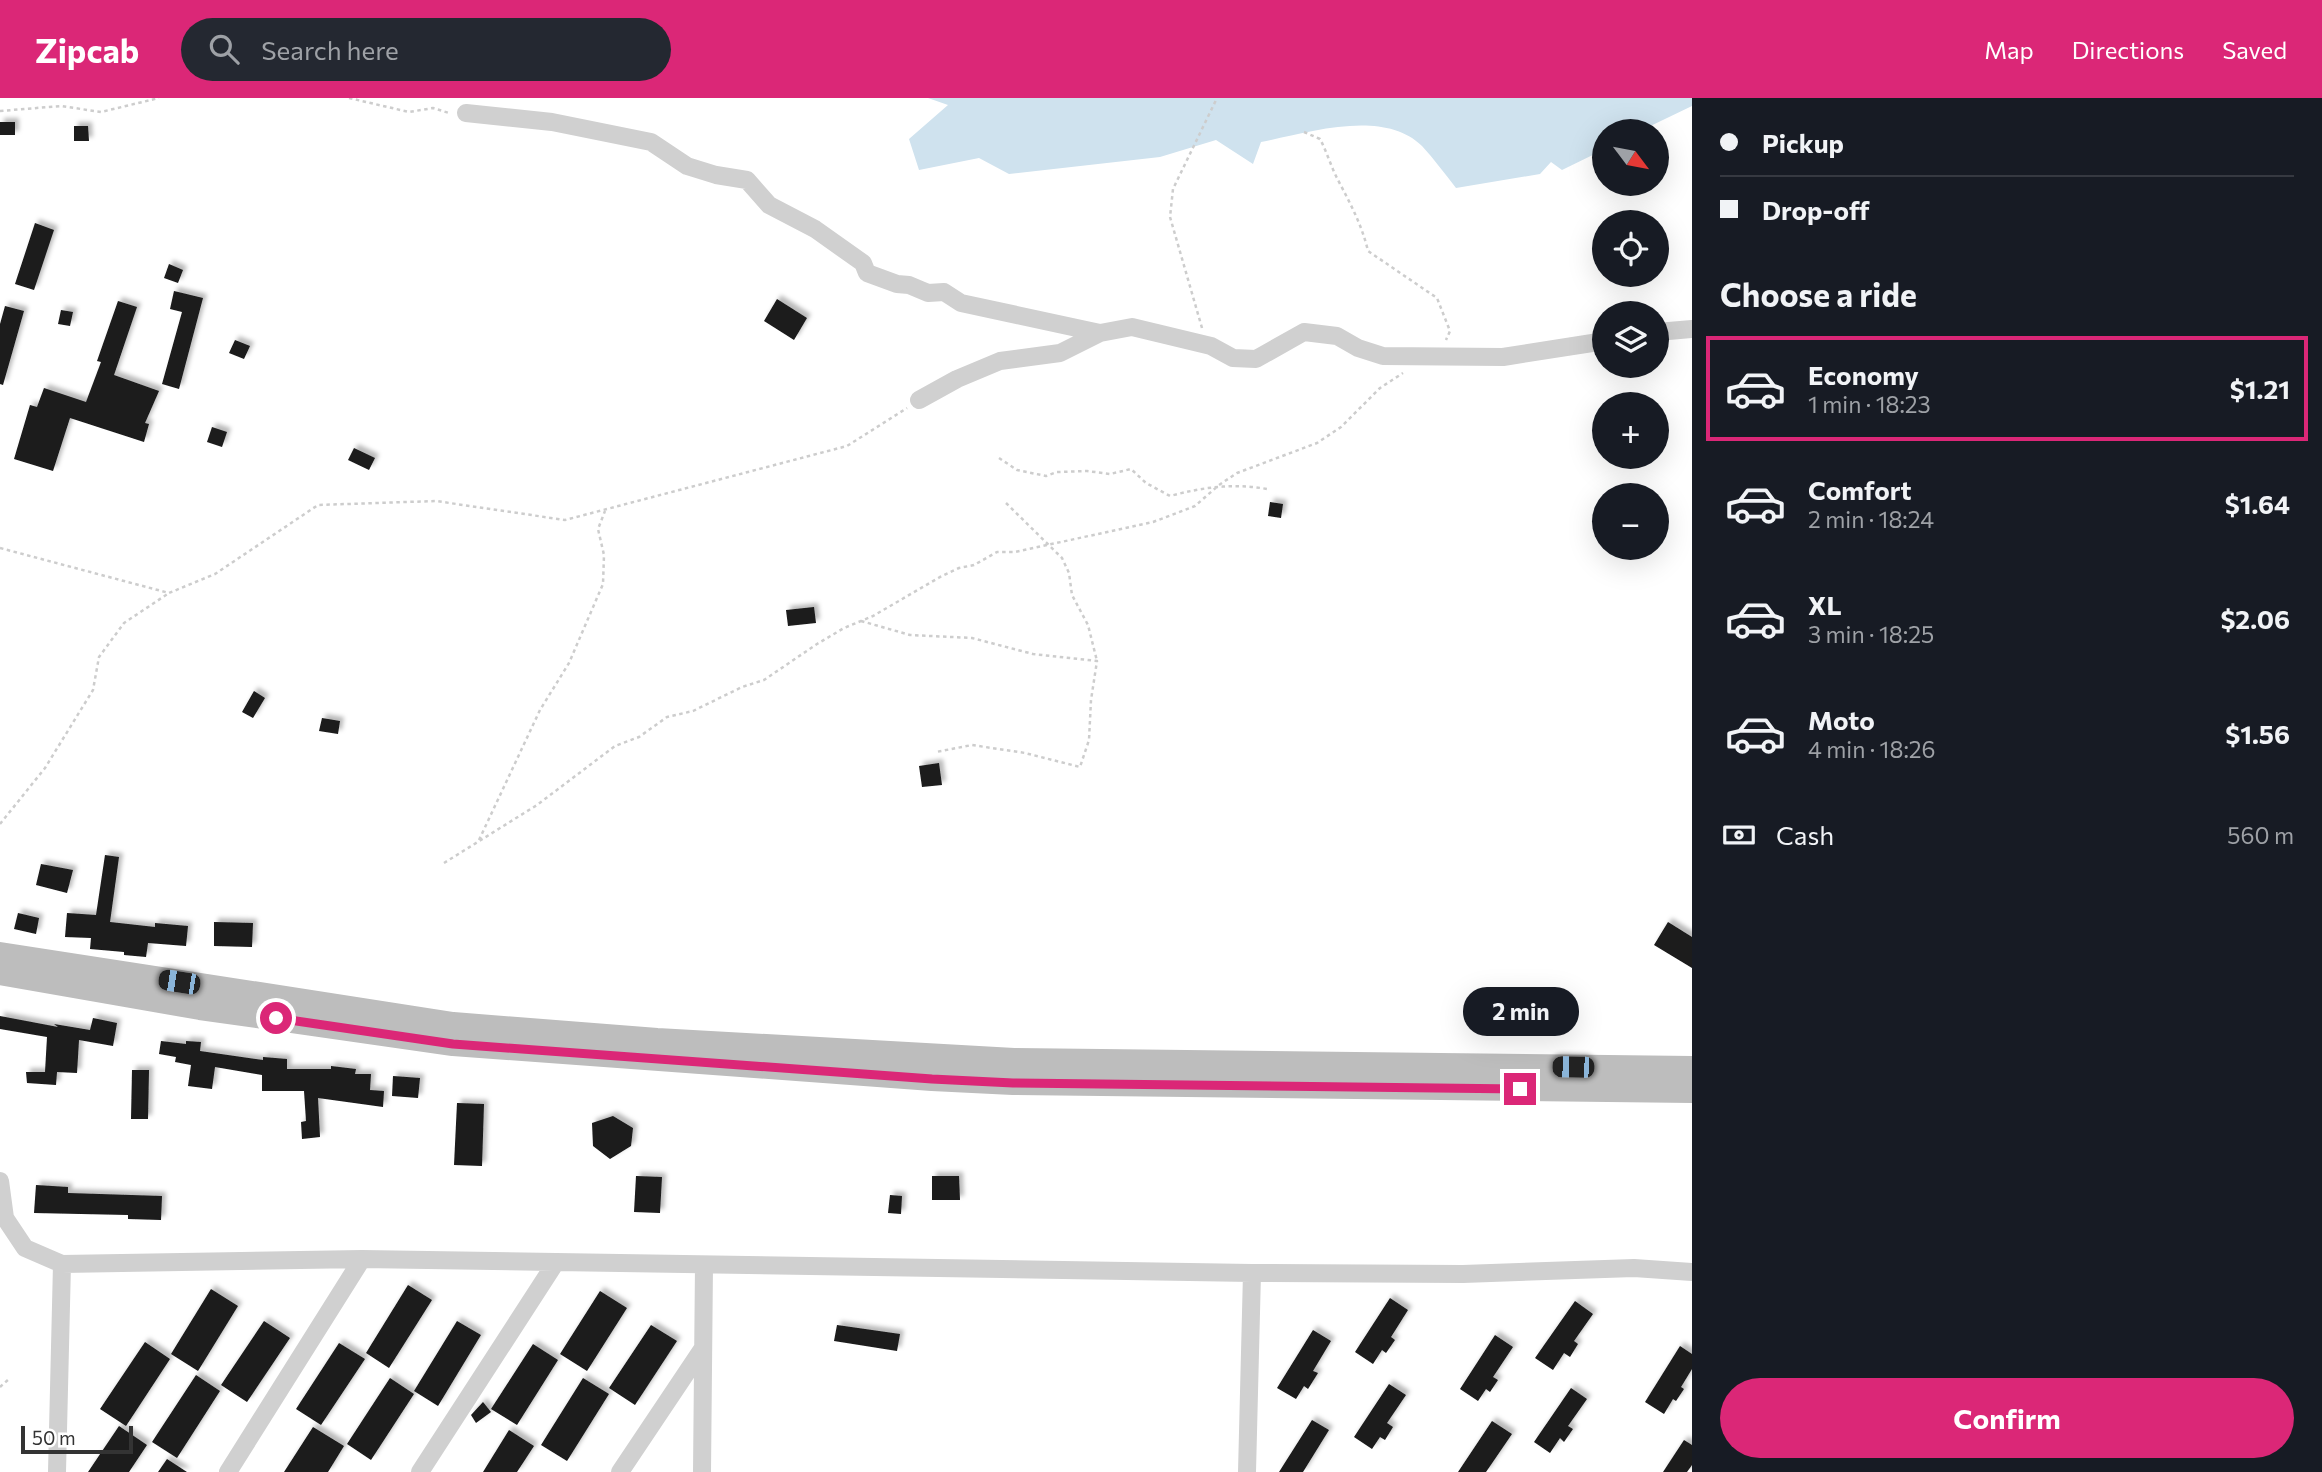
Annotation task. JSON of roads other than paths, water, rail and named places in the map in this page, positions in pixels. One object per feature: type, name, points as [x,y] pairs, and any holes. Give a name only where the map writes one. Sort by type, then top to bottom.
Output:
[{"type":"main road","points":[[0,954],[453,1024],[656,1049]]},
{"type":"main road","points":[[0,973],[200,1008],[453,1044],[656,1049],[931,1067],[1013,1083],[1273,1075],[1628,1079],[1692,1091]]},
{"type":"main road","points":[[1628,1079],[1692,1068]]},
{"type":"street","points":[[466,113],[552,122],[651,142],[687,166],[716,175],[747,180],[769,205],[824,236],[863,263],[867,274],[928,293],[944,292],[961,303],[1100,333]]},
{"type":"street","points":[[919,400],[957,379],[1000,361],[1060,353],[1100,333],[1132,327],[1211,346],[1233,358],[1256,359],[1304,332],[1337,336],[1358,348],[1383,356],[1503,356],[1592,343]]},
{"type":"street","points":[[1669,331],[1692,329]]},
{"type":"street","points":[[0,1181],[5,1218],[25,1248],[62,1264],[362,1259],[1252,1273],[1463,1274],[1634,1268],[1692,1272]]},
{"type":"street","points":[[228,1472],[362,1259]]},
{"type":"street","points":[[420,1472],[556,1262]]},
{"type":"street","points":[[57,1472],[62,1264]]},
{"type":"street","points":[[702,1472],[704,1265]]},
{"type":"street","points":[[1247,1472],[1252,1273]]},
{"type":"street","points":[[620,1472],[703,1348]]},
{"type":"water","points":[[928,98],[1692,98],[1692,106],[1665,119],[1592,119],[1592,155],[1562,170],[1551,162],[1540,174],[1456,188],[1422,146],[1406,135],[1387,128],[1366,126],[1322,129],[1261,142],[1253,164],[1216,140],[1160,157],[1009,174],[979,158],[919,170],[909,139],[948,105]]}]
